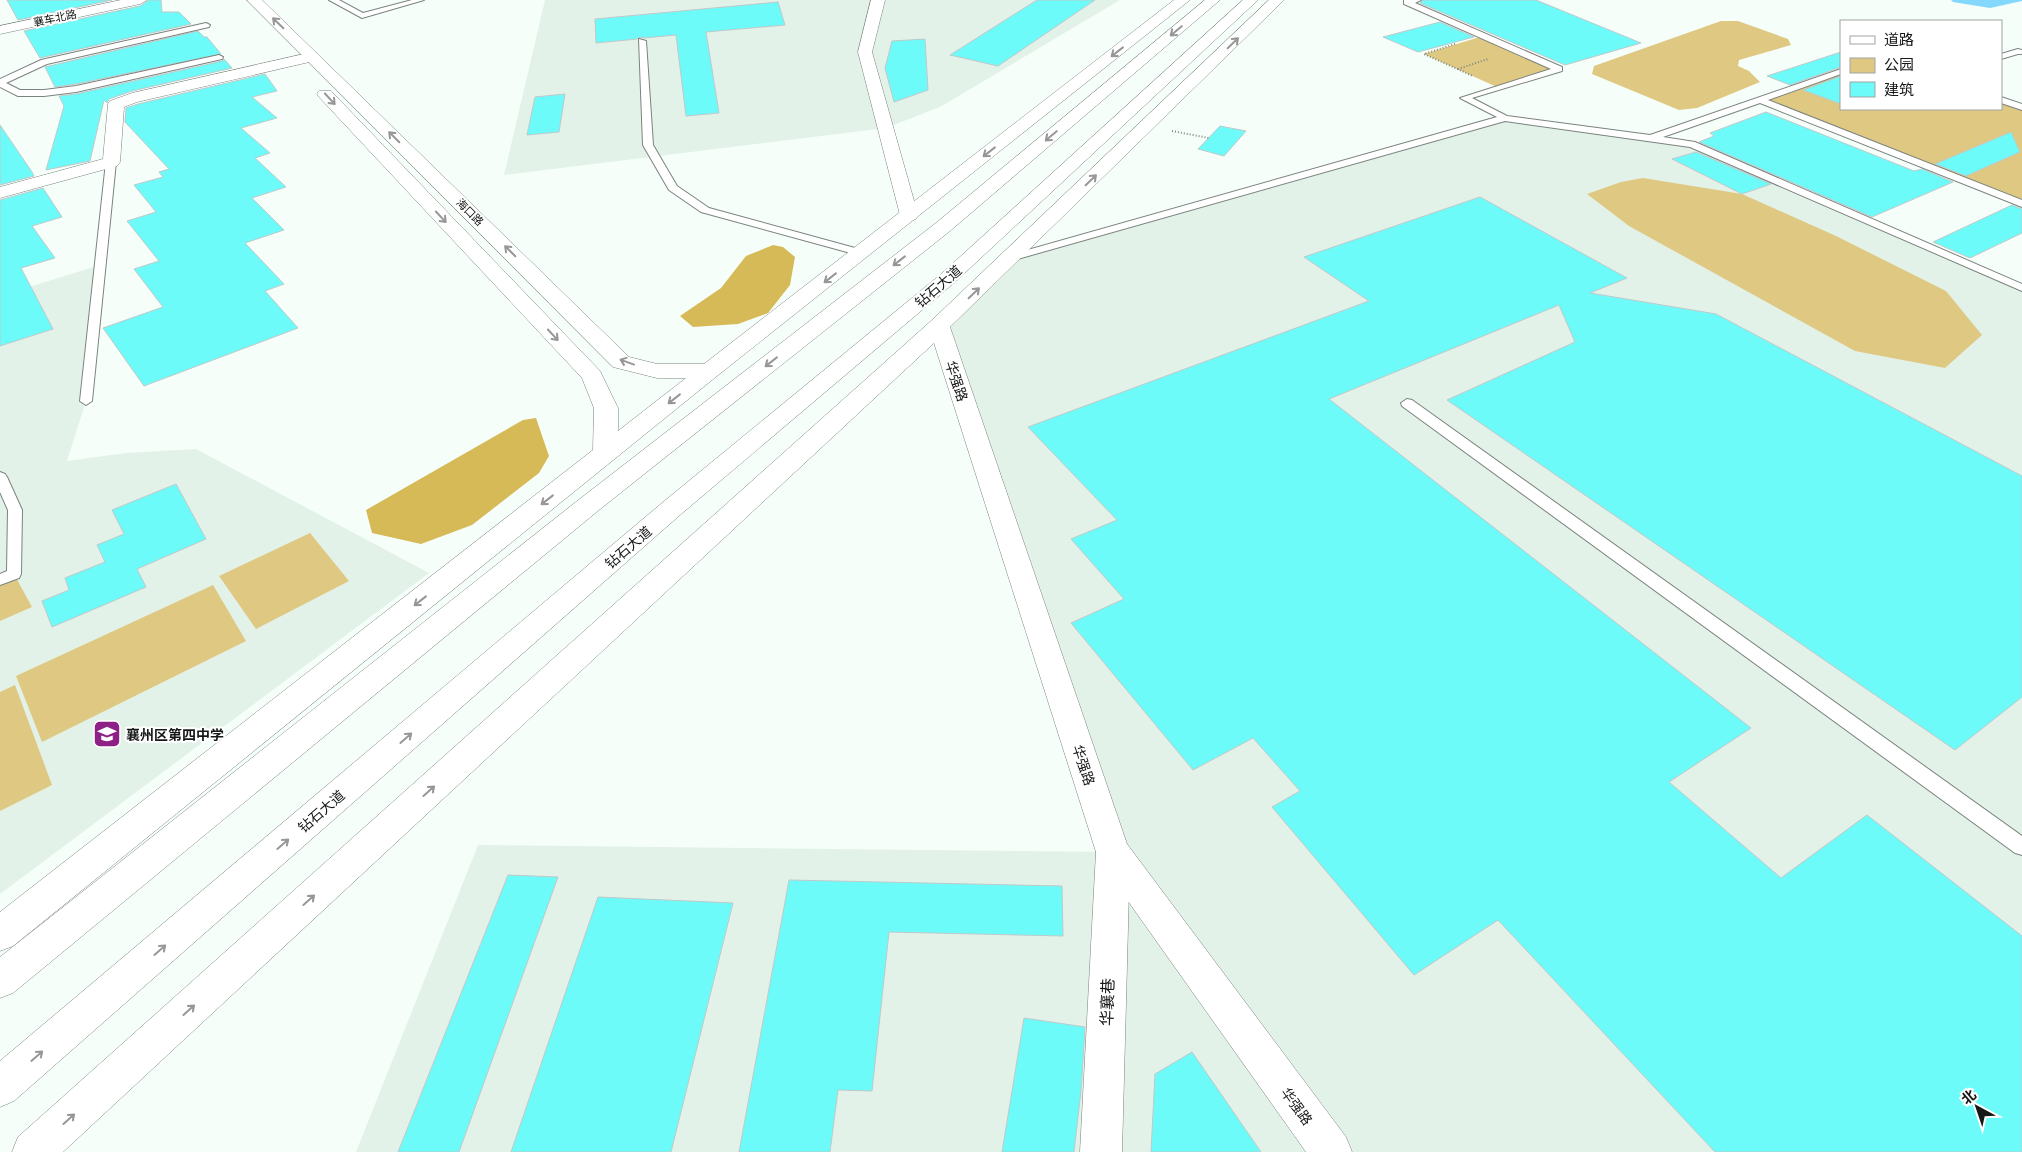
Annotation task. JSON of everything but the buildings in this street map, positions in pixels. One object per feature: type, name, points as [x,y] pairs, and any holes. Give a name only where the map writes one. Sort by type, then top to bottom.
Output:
[{"type":"main road","name":"襄车北路","points":[[0,30],[140,0]]},
{"type":"main road","name":"海口路","points":[[236,0],[592,376],[606,408],[605,454]]},
{"type":"main road","name":"海口路","points":[[254,0],[621,362],[657,371],[709,371]]},
{"type":"main road","points":[[878,0],[865,52],[910,215],[923,243]]},
{"type":"main road","points":[[0,934],[709,371],[1183,0]]},
{"type":"main road","points":[[0,980],[590,504],[923,243],[1213,0]]},
{"type":"main road","name":"钻石大道","points":[[0,1087],[671,510],[946,279],[1251,0]]},
{"type":"main road","points":[[33,1152],[939,326],[1277,0]]},
{"type":"main road","points":[[0,193],[111,162],[116,104],[132,98],[313,57]]},
{"type":"main road","points":[[904,315],[939,326]]},
{"type":"main road","name":"华强路","points":[[939,326],[1113,852],[1331,1152]]},
{"type":"main road","name":"华襄巷","points":[[1101,1152],[1113,852]]},
{"type":"lane","points":[[333,0],[362,16],[420,0]]},
{"type":"lane","points":[[1417,0],[1407,2],[1560,69],[1464,98],[1505,118],[1692,144],[2022,288]]},
{"type":"lane","points":[[0,83],[44,62],[206,25]]},
{"type":"lane","points":[[642,41],[648,145],[673,188],[705,210],[862,253]]},
{"type":"lane","points":[[2002,57],[2018,51],[2022,52]]},
{"type":"lane","points":[[0,83],[18,93],[44,93],[76,89],[219,57]]},
{"type":"lane","points":[[1650,138],[1840,71]]},
{"type":"lane","points":[[1760,100],[2022,204]]},
{"type":"lane","points":[[2002,100],[2022,107]]},
{"type":"lane","points":[[1010,258],[1505,118]]},
{"type":"lane","points":[[86,401],[111,162]]},
{"type":"lane","points":[[1407,403],[2022,847]]},
{"type":"lane","points":[[0,477],[15,510],[14,574],[0,580]]},
{"type":"path","points":[[1483,36],[1424,54],[1498,88]]},
{"type":"path","points":[[1147,126],[1209,138]]},
{"type":"shaded area","points":[[545,0],[1120,0],[940,107],[886,128],[504,175]]},
{"type":"shaded area","points":[[1505,118],[1692,144],[2022,288],[2022,1152],[356,1152],[478,845],[1113,852],[939,326],[1010,258]]},
{"type":"shaded area","points":[[773,245],[783,247],[795,257],[790,285],[768,313],[738,324],[693,327],[680,316],[721,288],[746,256]]},
{"type":"shaded area","name":"襄州区第四中学","points":[[100,265],[86,401],[67,461],[126,453],[196,449],[429,573],[0,894],[0,296]]},
{"type":"shaded area","points":[[536,418],[549,456],[539,473],[472,525],[421,544],[372,533],[366,510],[523,420]]},
{"type":"green space","points":[[1721,21],[1738,21],[1788,39],[1791,45],[1739,60],[1738,66],[1749,71],[1760,82],[1697,108],[1679,110],[1592,74],[1594,66]]},
{"type":"green space","points":[[1483,36],[1559,69],[1499,88],[1424,54]]},
{"type":"green space","points":[[1840,71],[1840,110],[2002,110],[2002,100],[2022,107],[2022,204],[1760,100]]},
{"type":"green space","points":[[1643,178],[1742,194],[1836,236],[1946,291],[1982,335],[1945,368],[1855,351],[1629,226],[1587,194],[1621,182]]},
{"type":"green space","points":[[310,533],[349,581],[256,629],[219,576]]},
{"type":"green space","points":[[14,574],[32,607],[0,621],[0,580]]},
{"type":"green space","points":[[213,585],[246,641],[42,742],[16,676]]},
{"type":"green space","points":[[15,685],[52,785],[0,811],[0,692]]},
{"type":"water","points":[[1951,0],[2022,1],[1990,8],[1953,2]]},
{"type":"place","name":"襄州区第四中学","points":[[107,734]]}]
